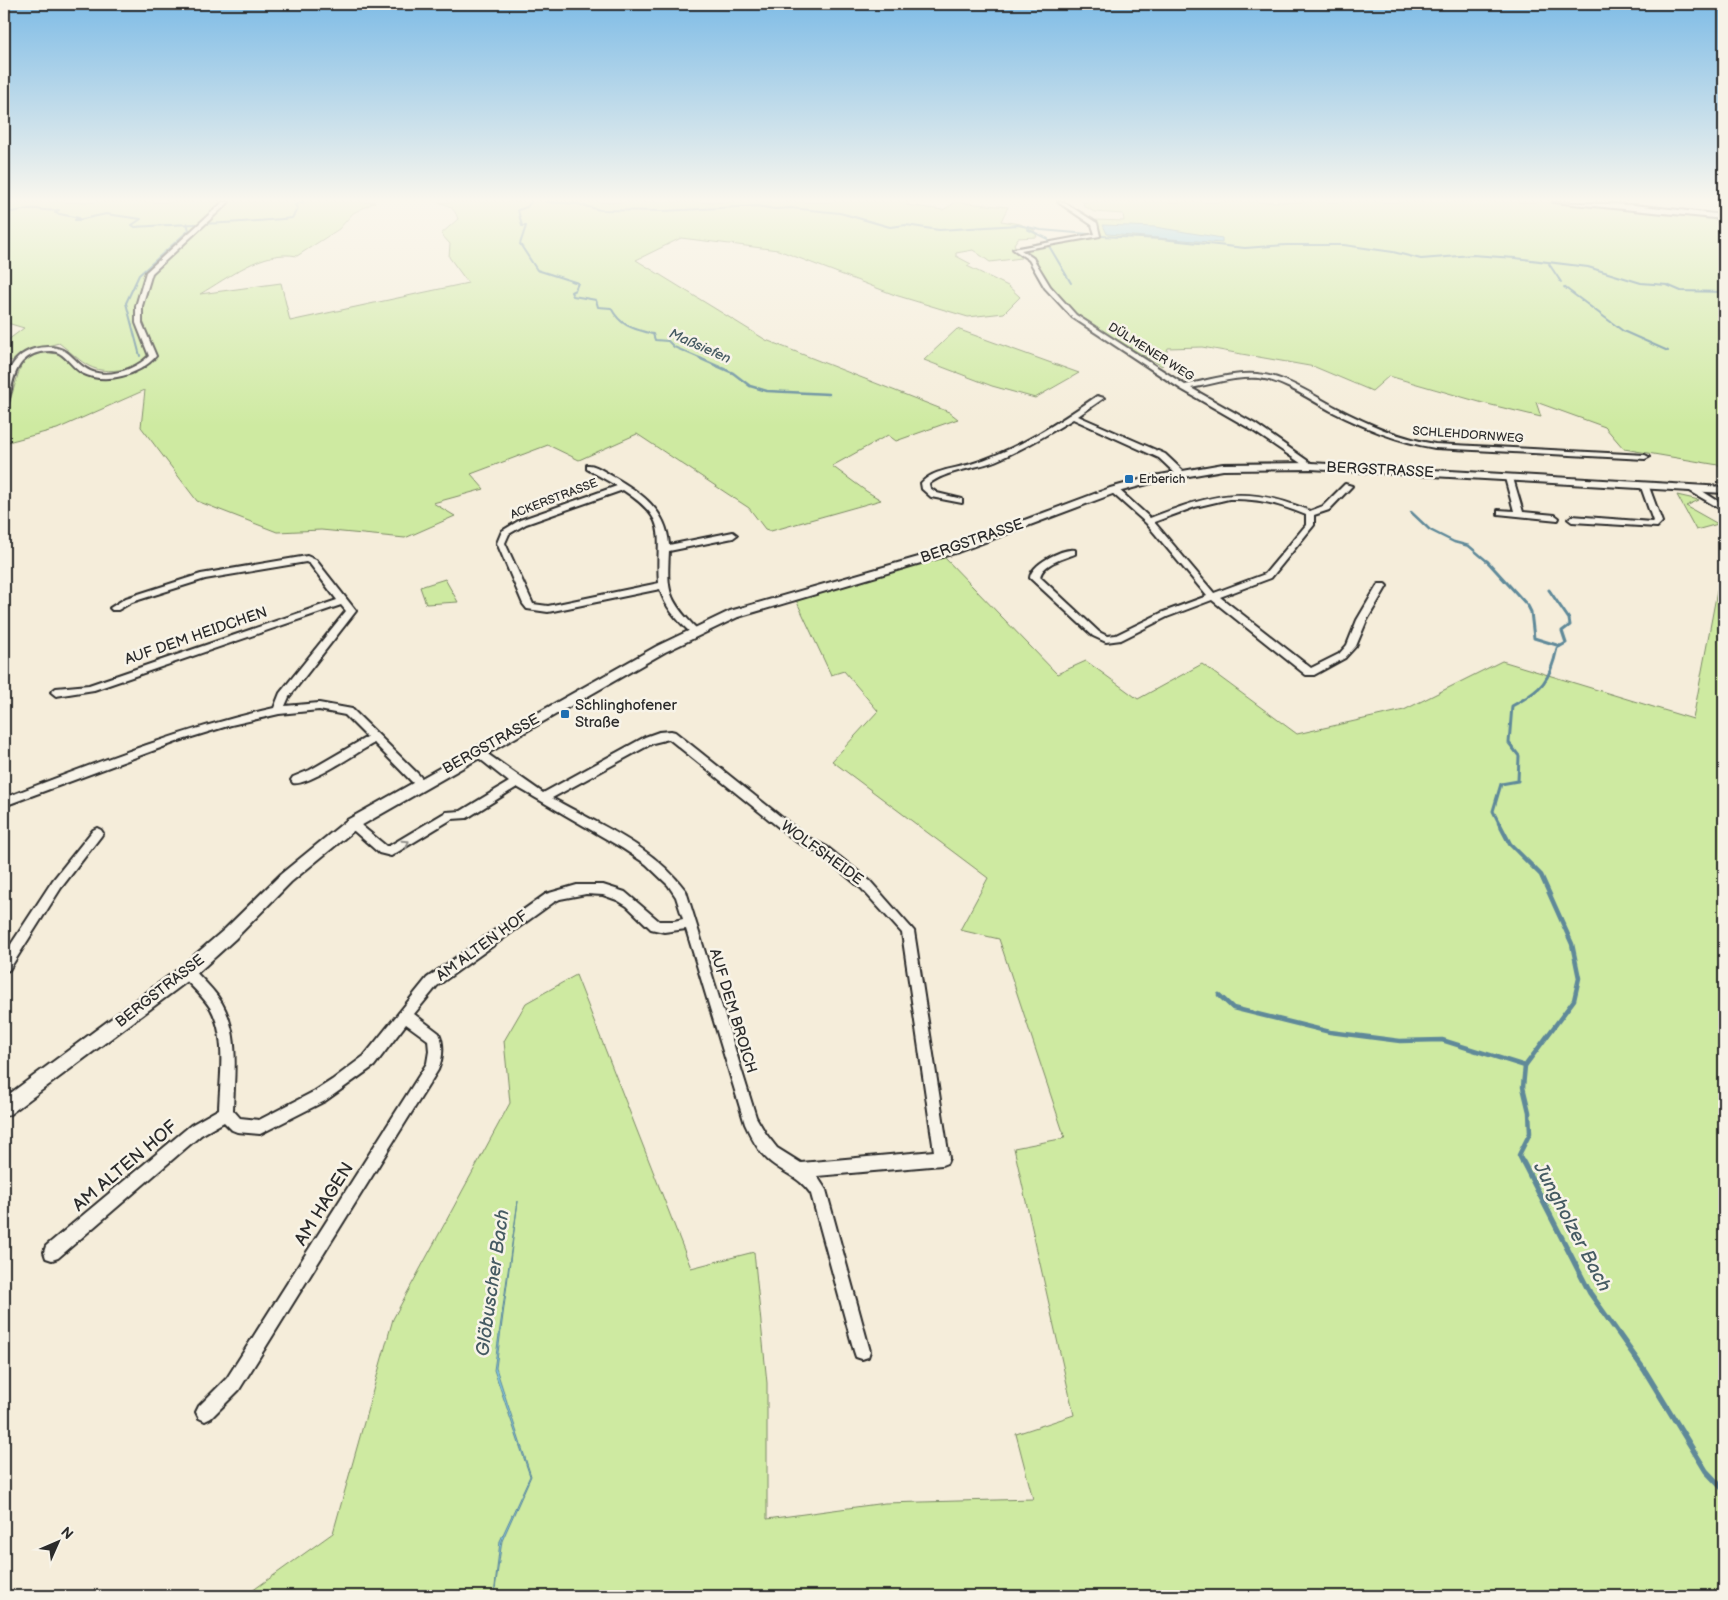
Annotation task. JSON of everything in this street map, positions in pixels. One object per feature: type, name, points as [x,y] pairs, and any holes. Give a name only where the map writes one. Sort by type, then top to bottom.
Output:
[{"type":"street","points":[[4,403],[13,368],[21,358],[30,353],[53,349],[62,352],[88,373],[98,375],[126,372],[138,368],[153,356],[138,322],[139,306],[148,277]]},
{"type":"street","name":"DÜLMENER WEG","points":[[1041,277],[1047,287],[1074,316],[1184,387],[1252,426],[1311,466]]},
{"type":"street","points":[[4,367],[13,368]]},
{"type":"street","name":"SCHLEHDORNWEG","points":[[1184,387],[1246,376],[1265,378],[1286,384],[1372,429],[1404,441],[1435,446],[1645,458]]},
{"type":"street","points":[[959,501],[934,494],[926,489],[925,483],[933,476],[987,462],[1010,452],[1073,416],[1100,398]]},
{"type":"street","points":[[1073,416],[1162,456],[1180,473]]},
{"type":"street","name":"BERGSTRASSE","points":[[4,1108],[187,972],[230,934],[286,878],[320,848],[352,824],[694,631],[762,605],[954,550],[1114,490],[1180,473],[1223,467],[1311,466],[1645,487],[1724,490]]},
{"type":"street","points":[[590,467],[647,504],[658,519],[663,532],[667,598],[674,609],[694,631]]},
{"type":"street","points":[[1509,478],[1519,514]]},
{"type":"street","points":[[1150,521],[1206,500],[1246,495],[1275,499],[1310,514],[1326,508],[1348,486]]},
{"type":"street","name":"ACKERSTRASSE","points":[[622,487],[523,522],[505,534],[501,543],[526,602],[530,607],[548,610],[665,585]]},
{"type":"street","points":[[1572,519],[1654,524],[1658,522],[1645,487]]},
{"type":"street","points":[[1693,489],[1724,509]]},
{"type":"street","points":[[1114,490],[1150,521],[1213,597],[1310,673],[1342,656],[1351,646],[1362,620],[1382,586]]},
{"type":"street","points":[[1501,512],[1556,518]]},
{"type":"street","points":[[1072,552],[1039,568],[1035,578],[1085,626],[1106,639],[1118,638],[1164,615],[1268,576],[1310,525],[1310,514]]},
{"type":"street","points":[[664,549],[733,535]]},
{"type":"street","points":[[115,608],[129,600],[204,576],[308,559],[313,562],[351,611],[284,696],[278,710]]},
{"type":"street","name":"AUF DEM HEIDCHEN","points":[[56,692],[90,688],[343,601]]},
{"type":"street","points":[[4,802],[178,737],[220,724],[278,710],[324,705],[349,712],[420,784]]},
{"type":"street","name":"WOLFSHEIDE","points":[[543,798],[649,740],[659,736],[671,735],[801,839],[823,850],[866,885],[908,930],[942,1158],[802,1170]]},
{"type":"street","points":[[297,780],[314,773],[375,737]]},
{"type":"street","name":"AUF DEM BROICH","points":[[479,752],[517,782],[660,865],[682,895],[750,1119],[761,1139],[776,1157],[802,1170],[818,1190],[862,1351]]},
{"type":"street","points":[[352,824],[383,850],[391,851],[450,815],[463,815],[517,782]]},
{"type":"street","points":[[4,966],[57,884],[97,832]]},
{"type":"street","name":"AM ALTEN HOF","points":[[52,1252],[196,1130],[226,1113],[237,1125],[260,1126],[320,1096],[369,1061],[432,982],[539,905],[569,891],[589,888],[606,890],[622,897],[652,925],[663,928],[675,928],[690,923]]},
{"type":"street","points":[[187,972],[216,1004],[224,1021],[226,1042],[226,1113]]},
{"type":"street","name":"AM HAGEN","points":[[205,1412],[233,1384],[433,1065],[436,1051],[434,1037],[406,1016]]},
{"type":"green space","points":[[4,277],[228,277],[200,294],[281,283],[290,321],[468,283],[463,277],[663,277],[766,340],[949,412],[958,419],[896,441],[888,435],[832,466],[881,500],[771,531],[765,529],[749,508],[637,434],[579,460],[548,445],[471,474],[484,489],[433,503],[455,516],[405,538],[321,530],[277,532],[197,501],[141,427],[145,390],[57,429],[4,443],[4,420],[21,365],[34,354],[47,352],[59,354],[84,375],[99,378],[128,374],[126,369],[104,370],[89,366],[59,343],[23,352],[12,361],[4,360],[4,343],[24,328],[4,322]]},
{"type":"green space","points":[[847,277],[989,277],[1008,286],[1020,297],[1004,313],[968,317],[895,295]]},
{"type":"green space","points":[[1044,277],[1724,277],[1724,466],[1624,449],[1605,427],[1536,402],[1541,417],[1483,403],[1389,376],[1372,391],[1315,367],[1202,347],[1168,348],[1162,366],[1074,316]]},
{"type":"green space","points":[[957,329],[1079,373],[1035,398],[992,386],[924,360]]},
{"type":"green space","points":[[1677,495],[1699,500],[1686,506],[1718,524],[1696,530]]},
{"type":"green space","points":[[944,557],[1057,674],[1086,661],[1138,699],[1202,664],[1297,734],[1404,710],[1502,661],[1693,719],[1720,575],[1724,577],[1724,1596],[245,1596],[333,1533],[393,1319],[510,1103],[504,1041],[526,1003],[576,975],[691,1268],[754,1252],[767,1383],[767,1519],[885,1503],[1033,1499],[1016,1434],[1074,1415],[1014,1148],[1065,1138],[999,939],[960,930],[988,878],[832,761],[878,711],[844,671],[831,675],[796,600]]},
{"type":"green space","points":[[445,579],[458,602],[426,604],[420,587]]},
{"type":"water","name":"Glöbuscher Bach","points":[[518,1201],[496,1368],[531,1476],[502,1541],[494,1596],[500,1541],[530,1476],[494,1370]]},
{"type":"waterway","points":[[138,277],[126,303],[140,356]]},
{"type":"waterway","name":"Maßsiefen","points":[[558,277],[578,283],[575,290],[571,292],[573,296],[596,300],[598,307],[611,308],[619,319],[629,326],[653,334],[655,340],[668,341],[674,347],[702,359]]},
{"type":"waterway","points":[[1067,277],[1071,283]]},
{"type":"waterway","points":[[1557,277],[1561,282]]},
{"type":"waterway","points":[[1620,277],[1641,283],[1667,285],[1681,291],[1724,292]]},
{"type":"waterway","points":[[1564,287],[1623,331],[1668,351]]},
{"type":"waterway","name":"Maßsiefen","points":[[699,358],[733,373],[750,386],[767,391],[829,394]]},
{"type":"waterway","points":[[1411,512],[1430,530],[1454,542],[1469,546],[1488,562]]},
{"type":"waterway","points":[[1488,562],[1528,606],[1531,612],[1534,638],[1560,646]]},
{"type":"waterway","name":"Jungholzer Bach","points":[[1499,823],[1493,811],[1501,784],[1518,781],[1519,756],[1509,743],[1512,706],[1531,695],[1548,677],[1557,648],[1566,643],[1562,631],[1570,625],[1569,619],[1549,590]]},
{"type":"waterway","name":"Jungholzer Bach","points":[[1499,823],[1510,844],[1541,875],[1572,944],[1579,978],[1574,1000],[1525,1066]]},
{"type":"waterway","points":[[1219,995],[1233,1008],[1330,1032],[1400,1041],[1442,1040],[1525,1066]]},
{"type":"waterway","name":"Jungholzer Bach","points":[[1523,1163],[1519,1155],[1530,1133],[1529,1112],[1523,1087],[1525,1066]]},
{"type":"waterway","name":"Jungholzer Bach","points":[[1523,1162],[1590,1293],[1645,1371],[1706,1471],[1724,1490]]},
{"type":"place","name":"Erberich","points":[[1129,479]]},
{"type":"place","name":"Schlinghofener Straße","points":[[565,714]]}]
